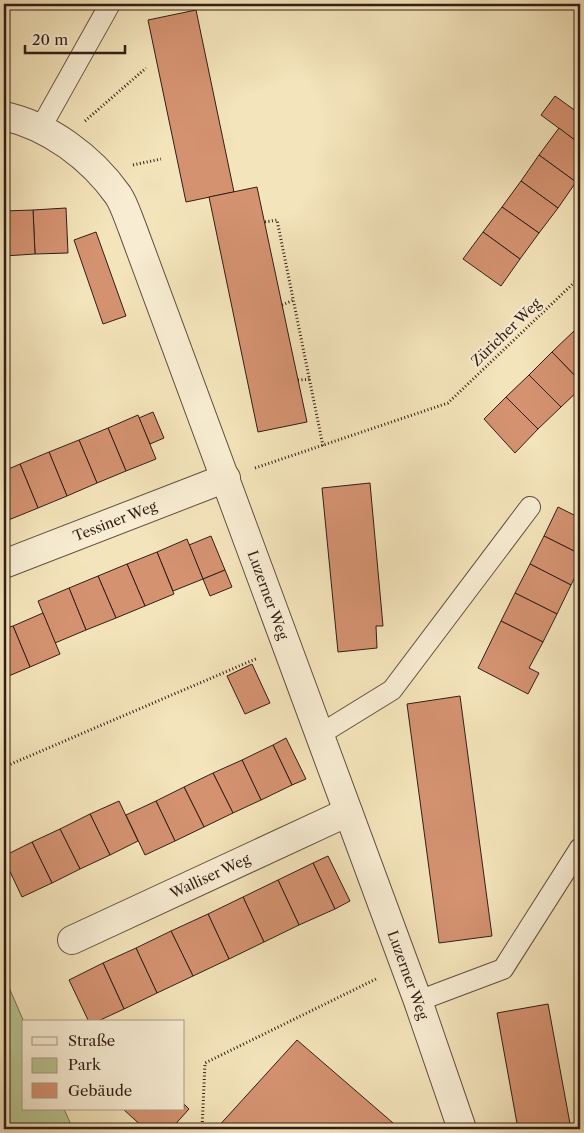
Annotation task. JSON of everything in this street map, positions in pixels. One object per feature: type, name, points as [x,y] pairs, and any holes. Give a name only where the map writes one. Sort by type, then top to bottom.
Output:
[{"type":"street","name":"Luzerner Weg","points":[[4,116],[19,119],[51,135],[83,157],[118,196],[132,226],[418,1001],[462,1129]]},
{"type":"street","name":"Tessiner Weg","points":[[4,564],[226,478]]},
{"type":"street","name":"Walliser Weg","points":[[72,940],[348,812]]},
{"type":"lane","points":[[51,135],[109,4]]},
{"type":"lane","points":[[319,735],[392,690],[530,507]]},
{"type":"lane","points":[[418,1001],[503,969],[580,848]]},
{"type":"path","points":[[51,135],[146,68]]},
{"type":"path","points":[[226,478],[323,446],[311,379],[277,220],[264,222]]},
{"type":"path","name":"Züricher Weg","points":[[323,446],[448,404],[580,277]]},
{"type":"path","points":[[282,304],[294,300]]},
{"type":"path","points":[[298,380],[311,379]]},
{"type":"path","points":[[4,767],[286,646]]},
{"type":"path","points":[[202,1129],[205,1063],[404,965]]},
{"type":"path","points":[[4,1119],[8,1129]]},
{"type":"green space","points":[[4,976],[23,1020],[22,1110],[64,1110],[73,1129],[4,1129]]},
{"type":"building","points":[[196,10],[234,192],[186,202],[148,20]]},
{"type":"building","points":[[555,96],[580,114],[580,135],[576,141],[541,115]]},
{"type":"building","points":[[559,128],[580,144],[580,176],[576,182],[539,155]]},
{"type":"building","points":[[539,155],[576,182],[558,208],[521,181]]},
{"type":"building","points":[[521,181],[558,208],[539,233],[502,207]]},
{"type":"building","points":[[257,187],[307,422],[258,432],[209,197]]},
{"type":"building","points":[[502,207],[539,233],[520,259],[483,232]]},
{"type":"building","points":[[66,208],[68,253],[35,254],[33,210]]},
{"type":"building","points":[[33,210],[35,254],[4,256],[4,211]]},
{"type":"building","points":[[96,232],[126,316],[103,324],[74,240]]},
{"type":"building","points":[[483,232],[520,259],[501,286],[463,259]]},
{"type":"building","points":[[575,330],[580,336],[580,381],[552,352]]},
{"type":"building","points":[[552,352],[580,381],[580,389],[561,407],[529,375]]},
{"type":"building","points":[[529,375],[561,407],[538,429],[506,397]]},
{"type":"building","points":[[506,397],[538,429],[515,453],[484,419]]},
{"type":"building","points":[[153,412],[164,438],[150,444],[139,418]]},
{"type":"building","points":[[138,415],[156,459],[126,471],[108,428]]},
{"type":"building","points":[[108,428],[126,471],[97,483],[79,440]]},
{"type":"building","points":[[79,440],[97,483],[67,496],[49,452]]},
{"type":"building","points":[[49,452],[67,496],[38,508],[20,464]]},
{"type":"building","points":[[20,464],[38,508],[6,521],[4,514],[4,471]]},
{"type":"building","points":[[370,483],[383,626],[376,626],[377,648],[338,652],[322,488]]},
{"type":"building","points":[[558,507],[580,518],[580,554],[544,536]]},
{"type":"building","points":[[211,536],[225,570],[203,579],[189,545]]},
{"type":"building","points":[[544,536],[580,554],[580,567],[571,585],[530,564]]},
{"type":"building","points":[[187,539],[203,579],[173,591],[157,552]]},
{"type":"building","points":[[157,552],[174,594],[145,606],[127,564]]},
{"type":"building","points":[[127,564],[145,606],[116,618],[98,576]]},
{"type":"building","points":[[530,564],[571,585],[557,614],[515,593]]},
{"type":"building","points":[[225,570],[232,587],[210,596],[203,579]]},
{"type":"building","points":[[98,576],[116,618],[86,630],[69,588]]},
{"type":"building","points":[[69,588],[86,630],[55,643],[38,601]]},
{"type":"building","points":[[515,593],[557,614],[543,642],[501,621]]},
{"type":"building","points":[[43,613],[60,654],[30,667],[13,626]]},
{"type":"building","points":[[501,621],[543,642],[529,668],[539,673],[528,694],[478,668]]},
{"type":"building","points":[[13,626],[30,667],[4,678],[4,629]]},
{"type":"building","points":[[252,664],[270,703],[245,714],[227,676]]},
{"type":"building","points":[[460,696],[492,936],[439,943],[407,704]]},
{"type":"building","points":[[286,738],[306,779],[292,785],[273,745]]},
{"type":"building","points":[[273,745],[292,785],[261,800],[242,760]]},
{"type":"building","points":[[242,760],[261,800],[233,813],[213,773]]},
{"type":"building","points":[[213,773],[233,813],[204,827],[184,787]]},
{"type":"building","points":[[184,787],[204,827],[175,841],[156,801]]},
{"type":"building","points":[[119,801],[138,841],[110,855],[90,814]]},
{"type":"building","points":[[156,801],[175,841],[145,855],[126,815]]},
{"type":"building","points":[[90,814],[110,855],[80,869],[60,829]]},
{"type":"building","points":[[60,829],[80,869],[52,883],[32,842]]},
{"type":"building","points":[[32,842],[52,883],[22,897],[4,856]]},
{"type":"building","points":[[328,856],[350,901],[335,909],[313,863]]},
{"type":"building","points":[[313,863],[335,909],[299,925],[278,880]]},
{"type":"building","points":[[278,880],[299,925],[264,942],[243,897]]},
{"type":"building","points":[[243,897],[264,942],[229,959],[208,914]]},
{"type":"building","points":[[208,914],[229,959],[193,976],[171,931]]},
{"type":"building","points":[[171,931],[193,976],[157,993],[136,948]]},
{"type":"building","points":[[136,948],[157,993],[124,1009],[103,963]]},
{"type":"building","points":[[103,963],[124,1009],[100,1020],[88,1020],[69,980]]},
{"type":"building","points":[[548,1004],[571,1129],[518,1129],[497,1013]]},
{"type":"building","points":[[297,1040],[400,1129],[216,1129]]},
{"type":"building","points":[[185,1105],[189,1109],[171,1129],[145,1129],[124,1110],[185,1110]]}]
